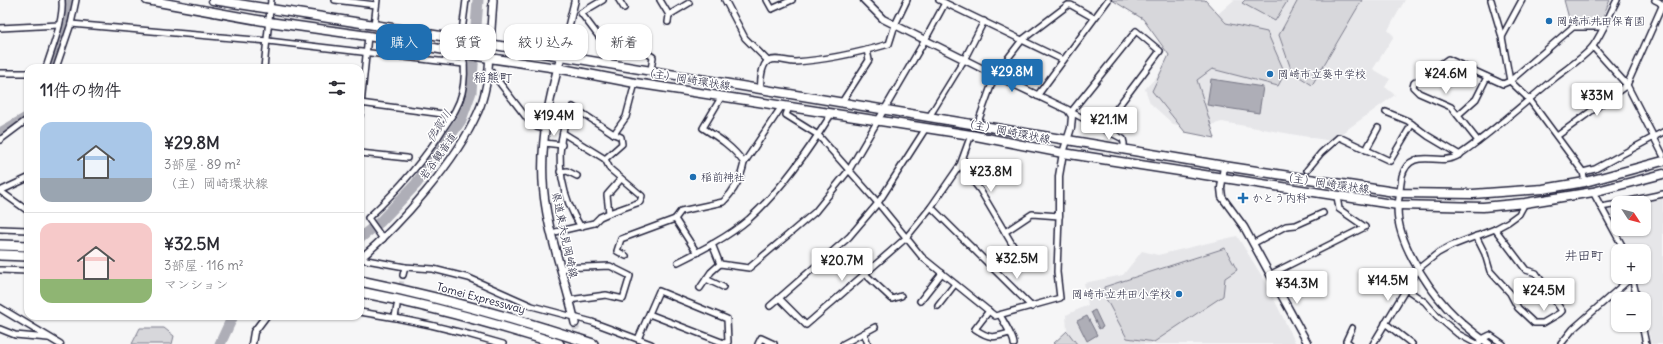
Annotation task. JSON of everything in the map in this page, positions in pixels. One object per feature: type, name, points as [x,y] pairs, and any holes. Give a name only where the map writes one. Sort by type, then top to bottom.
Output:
[{"type":"highway","points":[[0,245],[24,246]]},
{"type":"highway","points":[[0,255],[24,256]]},
{"type":"highway","name":"Tomei Expressway","points":[[364,282],[460,304],[594,344]]},
{"type":"highway","name":"Tomei Expressway","points":[[364,293],[406,301],[457,314],[559,344]]},
{"type":"main road","points":[[147,0],[269,22],[368,36],[440,50]]},
{"type":"main road","points":[[213,0],[440,35]]},
{"type":"main road","points":[[491,24],[493,0]]},
{"type":"main road","name":"（主）岡崎環状線","points":[[496,59],[557,68],[635,83],[971,135],[1063,154],[1398,205],[1483,208],[1593,192],[1663,174]]},
{"type":"main road","name":"県道東大見岡崎線","points":[[560,60],[545,128],[543,186],[546,208],[574,320]]},
{"type":"main road","name":"（主）岡崎環状線","points":[[582,60],[651,70],[761,90],[842,102],[1124,150],[1401,193],[1509,193],[1543,189],[1586,182],[1663,161]]},
{"type":"street","points":[[47,64],[59,25],[63,7],[62,0]]},
{"type":"street","points":[[57,64],[71,24],[76,0]]},
{"type":"street","points":[[265,64],[271,0]]},
{"type":"street","points":[[335,0],[377,2],[374,24]]},
{"type":"street","points":[[463,24],[466,0]]},
{"type":"street","points":[[581,13],[603,0]]},
{"type":"street","points":[[619,0],[624,8]]},
{"type":"street","points":[[660,0],[669,15],[668,22]]},
{"type":"street","points":[[725,0],[745,38],[768,61],[808,61],[867,50],[890,44],[895,25],[907,0]]},
{"type":"street","points":[[767,0],[772,9],[792,0]]},
{"type":"street","points":[[864,0],[876,13],[895,25],[1068,110],[1123,139],[1124,150]]},
{"type":"street","points":[[1037,96],[1108,0]]},
{"type":"street","points":[[1491,0],[1502,37],[1510,81],[1529,99],[1557,136],[1583,172],[1586,182]]},
{"type":"street","points":[[1502,37],[1522,0]]},
{"type":"street","points":[[1480,342],[1448,309],[1418,269],[1404,239],[1397,213],[1404,171],[1410,163],[1421,158],[1447,160],[1460,155],[1478,141],[1593,48],[1616,0]]},
{"type":"street","points":[[1557,136],[1627,85],[1663,5],[1655,0]]},
{"type":"street","points":[[574,1],[581,13],[612,54],[618,54],[626,40],[653,57],[651,70]]},
{"type":"street","points":[[569,24],[574,1]]},
{"type":"street","points":[[700,288],[710,272],[720,264],[749,268],[816,212],[849,170],[879,121],[926,40],[942,1],[1063,60]]},
{"type":"street","points":[[669,15],[689,3]]},
{"type":"street","points":[[977,125],[995,75],[1022,40],[1071,5],[1094,18]]},
{"type":"street","points":[[929,117],[964,60],[984,21]]},
{"type":"street","points":[[71,24],[268,41],[464,64]]},
{"type":"street","points":[[0,28],[59,25]]},
{"type":"street","points":[[1478,141],[1451,107],[1415,90],[1413,87],[1414,83],[1448,59],[1503,84],[1510,81],[1573,27],[1604,27]]},
{"type":"street","points":[[785,106],[786,115],[818,136],[878,203],[922,257],[995,316],[1032,307],[1060,298],[1057,272],[1059,216],[1058,176],[1071,128],[1071,112],[1136,31],[1160,51],[1102,128]]},
{"type":"street","points":[[364,78],[368,36]]},
{"type":"street","points":[[1593,48],[1627,85],[1663,155]]},
{"type":"street","points":[[842,102],[869,60],[867,50]]},
{"type":"street","points":[[383,239],[368,218],[396,193],[431,149],[457,108],[462,94],[464,79],[464,60]]},
{"type":"street","name":"岩谷観音道","points":[[364,255],[383,239],[428,188],[463,140],[479,111],[485,91],[489,60]]},
{"type":"street","points":[[761,90],[759,82],[765,64],[768,61]]},
{"type":"street","points":[[489,69],[529,121],[538,127],[545,128]]},
{"type":"street","points":[[0,73],[24,73]]},
{"type":"street","points":[[1458,115],[1476,99],[1487,77]]},
{"type":"street","points":[[614,134],[626,116],[635,83]]},
{"type":"street","points":[[722,96],[703,128],[729,145],[736,151],[744,163]]},
{"type":"street","points":[[364,103],[443,114]]},
{"type":"street","points":[[626,256],[617,251],[621,239],[675,219],[681,211],[723,202],[734,190],[742,173],[744,163],[785,106]]},
{"type":"street","points":[[580,227],[572,214],[560,172],[563,133],[573,107],[621,137],[622,144],[605,159]]},
{"type":"street","points":[[1386,112],[1412,124],[1460,155]]},
{"type":"street","points":[[678,262],[712,244],[748,219],[782,184],[818,136],[832,113]]},
{"type":"street","points":[[0,140],[24,122]]},
{"type":"street","points":[[1307,170],[1321,153],[1339,137],[1390,161],[1412,124]]},
{"type":"street","points":[[770,306],[849,237],[878,203],[926,128]]},
{"type":"street","points":[[1366,150],[1378,128]]},
{"type":"street","points":[[1583,172],[1595,169],[1663,132]]},
{"type":"street","points":[[552,233],[594,223],[600,217],[640,202],[642,196],[610,169],[605,159],[563,133]]},
{"type":"street","points":[[779,298],[806,325],[906,238],[931,207],[960,166],[971,135]]},
{"type":"street","points":[[544,143],[562,145]]},
{"type":"street","points":[[364,153],[407,158]]},
{"type":"street","points":[[960,166],[980,190],[1015,249],[990,266]]},
{"type":"street","points":[[1224,166],[1222,197],[1254,243],[1308,344]]},
{"type":"street","points":[[560,172],[567,171],[577,176]]},
{"type":"street","points":[[609,213],[606,195],[621,179]]},
{"type":"street","points":[[24,180],[0,191],[24,209]]},
{"type":"street","points":[[1593,192],[1621,244]]},
{"type":"street","points":[[1651,196],[1663,194]]},
{"type":"street","points":[[1271,274],[1365,227],[1340,209],[1337,196]]},
{"type":"street","points":[[1373,344],[1418,269],[1438,253],[1495,229],[1519,214],[1525,203]]},
{"type":"street","points":[[1601,207],[1611,205]]},
{"type":"street","points":[[931,207],[1032,307]]},
{"type":"street","points":[[1254,243],[1286,226],[1296,225],[1323,213]]},
{"type":"street","points":[[1005,232],[1032,214],[1059,216]]},
{"type":"street","points":[[675,219],[696,252]]},
{"type":"street","points":[[0,229],[24,230]]},
{"type":"street","points":[[1476,236],[1485,254],[1490,271],[1510,293],[1518,308],[1534,322],[1543,323],[1560,313],[1562,311],[1536,273],[1526,270],[1495,229]]},
{"type":"street","points":[[712,244],[720,264]]},
{"type":"street","points":[[364,260],[405,267],[433,269],[469,278],[532,306],[574,320],[592,322],[651,344]]},
{"type":"street","points":[[560,268],[610,266],[630,276],[623,299],[606,295],[568,300]]},
{"type":"street","points":[[403,275],[405,267]]},
{"type":"street","points":[[0,270],[24,271]]},
{"type":"street","points":[[864,273],[892,298],[901,296]]},
{"type":"street","points":[[920,301],[942,273]]},
{"type":"street","points":[[1615,292],[1632,277],[1635,292]]},
{"type":"street","points":[[706,279],[723,287]]},
{"type":"street","points":[[938,306],[955,284]]},
{"type":"street","points":[[1406,289],[1425,302],[1437,316],[1458,334],[1489,344]]},
{"type":"street","points":[[638,339],[659,291],[727,319],[728,342],[724,343],[649,314]]},
{"type":"street","points":[[1561,344],[1573,329],[1611,296]]},
{"type":"street","points":[[396,317],[397,306]]},
{"type":"street","points":[[0,308],[60,344]]},
{"type":"street","points":[[989,311],[975,329],[988,337],[1009,333]]},
{"type":"street","points":[[364,313],[396,317],[473,335],[503,344]]},
{"type":"street","points":[[1000,315],[1009,333],[1014,339],[1014,344]]},
{"type":"street","points":[[252,344],[254,332],[263,320]]},
{"type":"street","points":[[1385,324],[1412,344]]},
{"type":"street","points":[[843,344],[875,327]]},
{"type":"street","points":[[1350,344],[1346,341],[1352,328]]},
{"type":"street","points":[[0,329],[15,335],[51,338]]},
{"type":"street","points":[[1643,332],[1646,344]]},
{"type":"street","points":[[864,333],[868,344]]},
{"type":"street","points":[[1480,342],[1490,335],[1503,344]]},
{"type":"street","points":[[758,344],[761,338],[774,344]]},
{"type":"shaded area","points":[[1112,0],[1205,0],[1226,23],[1267,32],[1285,73],[1278,86],[1212,69],[1197,80],[1215,138],[1185,132],[1152,91],[1169,55],[1143,19]]},
{"type":"shaded area","name":"岡崎市立葵中学校","points":[[1234,0],[1405,0],[1388,30],[1394,36],[1373,69],[1390,79],[1385,87],[1395,95],[1331,141],[1222,122],[1196,129],[1173,124],[1150,103],[1145,89],[1210,21]]},
{"type":"shaded area","points":[[1245,0],[1288,0],[1275,21],[1242,3]]},
{"type":"shaded area","points":[[1298,0],[1362,0],[1312,85],[1292,72],[1279,35]]},
{"type":"shaded area","points":[[1564,0],[1610,0],[1600,23],[1570,22]]},
{"type":"shaded area","points":[[1211,79],[1263,87],[1259,113],[1207,105]]},
{"type":"shaded area","points":[[1663,197],[1663,344],[1651,344],[1648,332],[1651,332],[1651,292],[1640,292],[1638,284],[1651,284],[1651,244],[1627,244],[1622,236],[1651,236],[1651,200]]},
{"type":"shaded area","points":[[1611,210],[1611,219],[1606,211]]},
{"type":"shaded area","name":"岡崎市立井田小学校","points":[[1237,236],[1265,281],[1296,344],[1077,344],[1067,331],[1066,315],[1088,305],[1084,283],[1123,275],[1142,251],[1158,255]]},
{"type":"shaded area","points":[[1225,248],[1237,270],[1225,278],[1223,296],[1154,342],[1127,338],[1105,297],[1104,287]]},
{"type":"shaded area","points":[[1095,310],[1103,327],[1099,329],[1091,312]]},
{"type":"shaded area","points":[[1087,316],[1097,335],[1087,341],[1077,321]]},
{"type":"shaded area","points":[[140,328],[164,328],[174,336],[172,344],[132,344]]},
{"type":"shaded area","points":[[1067,331],[1077,344],[1053,344]]},
{"type":"waterway","points":[[54,64],[68,11],[69,0]]},
{"type":"waterway","name":"伊賀川","points":[[364,235],[380,222],[416,184],[461,120],[471,92],[478,0]]},
{"type":"waterway","points":[[0,133],[24,119]]},
{"type":"waterway","name":"伊賀川","points":[[220,344],[231,320]]},
{"type":"tunnel","points":[[398,301],[403,275]]},
{"type":"tunnel","points":[[575,323],[579,342]]},
{"type":"place","name":"岡崎市井田保育園","points":[[1549,21]]},
{"type":"place","name":"岡崎市立葵中学校","points":[[1270,74]]},
{"type":"place","name":"稲前神社","points":[[693,177]]},
{"type":"place","name":"かとう内科","points":[[1243,198]]},
{"type":"place","name":"岡崎市立井田小学校","points":[[1179,294]]},
{"type":"district","name":"稲熊町","points":[[493,77]]},
{"type":"district","name":"井田町","points":[[1584,255]]}]
